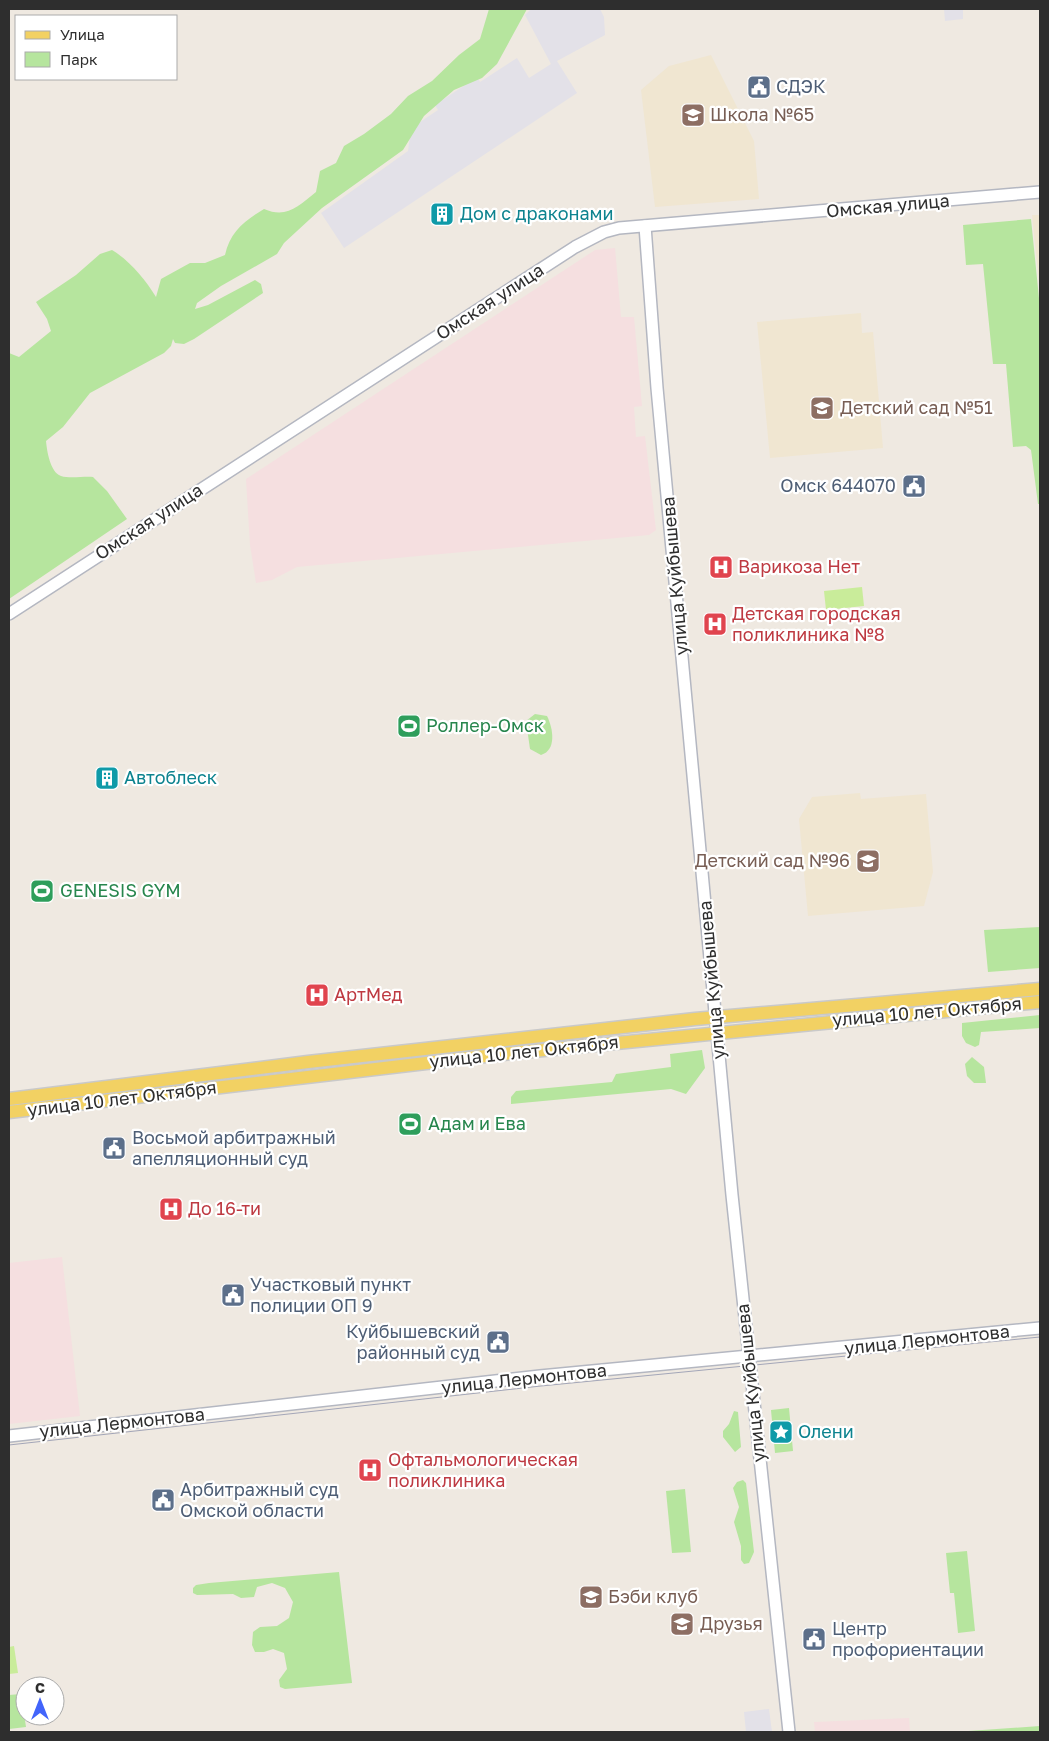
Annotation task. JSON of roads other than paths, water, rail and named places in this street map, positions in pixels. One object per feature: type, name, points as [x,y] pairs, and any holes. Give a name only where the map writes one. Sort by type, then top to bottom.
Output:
[{"type":"main road","name":"Омская улица","points":[[9,614],[575,247],[604,232],[645,226],[1040,192]]},
{"type":"main road","name":"улица Куйбышева","points":[[645,226],[657,388],[715,1017],[748,1357],[789,1732]]},
{"type":"main road","name":"улица 10 лет Октября","points":[[9,1099],[362,1056],[715,1017],[1040,989]]},
{"type":"main road","name":"улица 10 лет Октября","points":[[9,1112],[320,1075],[717,1032],[1040,1002]]},
{"type":"main road","name":"улица Лермонтова","points":[[9,1436],[540,1376],[1040,1328]]},
{"type":"tram line","points":[[9,1445],[541,1386],[1040,1337]]},
{"type":"place","name":"СДЭК","points":[[759,87]]},
{"type":"place","name":"Школа №65","points":[[693,115]]},
{"type":"place","name":"Дом с драконами","points":[[442,214]]},
{"type":"place","name":"Детский сад №51","points":[[822,408]]},
{"type":"place","name":"Омск 644070","points":[[914,486]]},
{"type":"place","name":"Варикоза Нет","points":[[721,567]]},
{"type":"place","name":"Детская городская поликлиника №8","points":[[715,624]]},
{"type":"place","name":"Роллер-Омск","points":[[409,726]]},
{"type":"place","name":"Автоблеск","points":[[107,778]]},
{"type":"place","name":"Детский сад №96","points":[[868,861]]},
{"type":"place","name":"GENESIS GYM","points":[[42,891]]},
{"type":"place","name":"АртМед","points":[[317,995]]},
{"type":"place","name":"Адам и Ева","points":[[410,1124]]},
{"type":"place","name":"Восьмой арбитражный апелляционный суд","points":[[114,1148]]},
{"type":"place","name":"До 16-ти","points":[[171,1209]]},
{"type":"place","name":"Участковый пункт полиции ОП 9","points":[[233,1295]]},
{"type":"place","name":"Куйбышевский районный суд","points":[[498,1342]]},
{"type":"place","name":"Олени","points":[[781,1432]]},
{"type":"place","name":"Офтальмологическая поликлиника","points":[[370,1470]]},
{"type":"place","name":"Арбитражный суд Омской области","points":[[163,1500]]},
{"type":"place","name":"Бэби клуб","points":[[591,1597]]},
{"type":"place","name":"Друзья","points":[[682,1624]]},
{"type":"place","name":"Центр профориентации","points":[[814,1639]]}]
